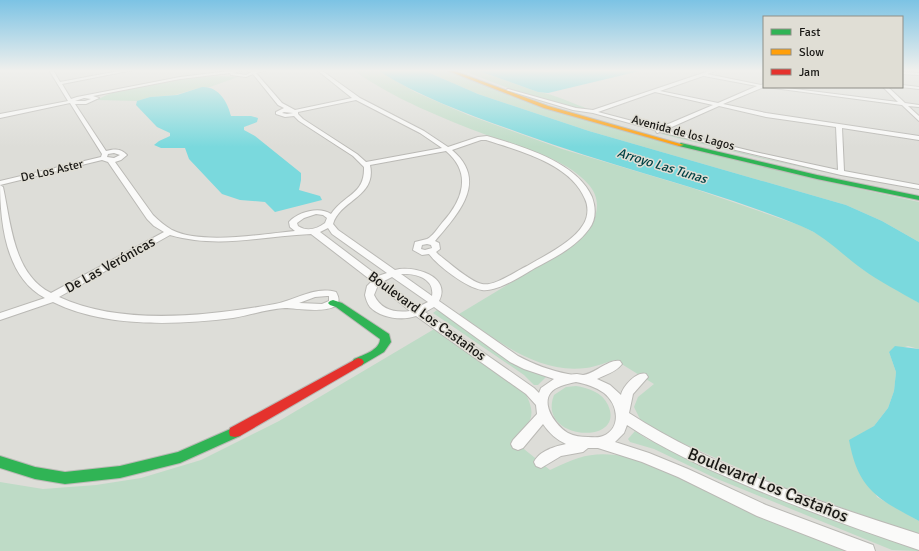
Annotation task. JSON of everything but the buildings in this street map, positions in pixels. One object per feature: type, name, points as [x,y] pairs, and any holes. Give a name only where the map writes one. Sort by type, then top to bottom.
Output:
[{"type":"street","points":[[67,96],[80,114],[106,158],[118,171],[145,211],[158,226],[169,232],[208,239],[260,237],[309,232],[322,229],[330,222],[336,212],[361,190],[366,183],[368,176],[366,164]]},
{"type":"street","points":[[72,96],[95,97],[97,98],[95,100]]},
{"type":"street","points":[[71,102],[87,96]]},
{"type":"street","points":[[80,114],[84,107],[105,96]]},
{"type":"street","points":[[273,96],[280,104],[293,111],[301,120],[366,164],[449,149],[484,138],[545,160],[564,170],[578,180],[589,199],[591,215],[585,230],[568,244],[541,261],[489,288],[477,286],[436,257],[432,252]]},
{"type":"street","points":[[355,96],[449,149],[462,166],[466,180],[464,193],[456,212],[430,241]]},
{"type":"street","name":"Avenida de los Lagos","points":[[513,96],[607,125],[728,157],[919,199]]},
{"type":"street","name":"Avenida de los Lagos","points":[[526,96],[573,111],[753,158],[916,190]]},
{"type":"street","points":[[528,96],[575,109],[593,112],[655,132],[916,190]]},
{"type":"street","points":[[593,112],[642,96]]},
{"type":"street","points":[[677,96],[717,105],[839,127],[919,138]]},
{"type":"street","points":[[655,132],[740,96]]},
{"type":"street","points":[[841,96],[919,105]]},
{"type":"street","points":[[845,96],[906,104]]},
{"type":"street","points":[[896,96],[919,112]]},
{"type":"street","points":[[899,96],[919,120]]},
{"type":"street","points":[[278,111],[293,111],[358,98]]},
{"type":"street","points":[[0,116],[71,102],[95,100]]},
{"type":"street","points":[[278,111],[280,104]]},
{"type":"street","points":[[278,111],[279,114],[283,116],[301,120]]},
{"type":"street","points":[[283,116],[293,111]]},
{"type":"street","points":[[839,127],[841,173]]},
{"type":"street","points":[[99,145],[121,153],[118,171]]},
{"type":"street","name":"De Los Aster","points":[[0,183],[106,158],[121,153]]},
{"type":"street","points":[[0,187],[17,262],[35,287],[52,298],[84,310],[134,318],[201,318],[240,314],[283,305],[320,293],[333,294],[333,302]]},
{"type":"street","points":[[260,237],[284,227],[304,214],[344,205]]},
{"type":"street","points":[[316,212],[328,215],[330,222]]},
{"type":"street","name":"Boulevard Los Castaños","points":[[296,219],[293,222],[294,227],[322,237],[376,281],[418,312],[512,377],[530,391],[540,403]]},
{"type":"street","name":"Boulevard Los Castaños","points":[[330,222],[335,232],[514,359],[528,366],[568,378]]},
{"type":"street","name":"De Las Verónicas","points":[[0,317],[52,298],[169,232]]},
{"type":"street","points":[[430,241],[435,243],[437,247],[432,252],[422,252],[416,248],[420,242],[430,241]]},
{"type":"street","points":[[412,272],[429,277],[435,282],[438,289],[438,295],[434,302],[418,312],[394,315],[383,312],[375,307],[370,301],[368,294],[371,287],[376,281],[392,273],[412,272]]},
{"type":"street","points":[[283,305],[323,307],[333,302]]},
{"type":"street","points":[[0,462],[35,474],[65,478],[120,472],[180,457],[225,438],[383,348],[386,340],[385,337],[333,302]]},
{"type":"street","points":[[585,379],[609,369],[616,364]]},
{"type":"street","points":[[541,462],[558,451],[610,440],[622,425],[627,392],[642,377]]},
{"type":"street","points":[[595,444],[576,442],[561,436],[550,427],[543,416],[540,403],[543,394],[549,387],[557,381],[568,378],[585,379],[598,384],[609,391],[618,401],[623,414]]},
{"type":"street","name":"Boulevard Los Castaños","points":[[623,414],[646,431],[674,446],[733,473],[815,507],[919,542]]},
{"type":"street","points":[[518,444],[543,416]]},
{"type":"street","name":"Boulevard Los Castaños","points":[[595,444],[650,460],[683,473],[762,511],[867,551]]},
{"type":"green space","points":[[106,96],[166,96],[150,97],[138,101],[97,100]]},
{"type":"green space","points":[[396,96],[424,96],[468,115],[562,149],[692,188],[802,226],[829,240],[862,269],[919,303],[919,349],[908,346],[889,352],[896,372],[894,391],[888,408],[874,426],[850,441],[877,497],[919,521],[919,535],[775,484],[664,435],[640,419],[634,407],[638,397],[654,384],[615,360],[586,368],[550,366],[518,353],[459,314],[577,243],[592,223],[597,208],[597,200],[589,185],[568,167],[542,155],[436,115]]},
{"type":"green space","points":[[483,96],[511,96],[641,136],[796,175],[919,202],[919,242],[882,221],[846,205],[589,131]]},
{"type":"green space","points":[[533,96],[553,96],[591,110],[583,110]]},
{"type":"green space","points":[[663,133],[759,157],[885,185],[760,158],[661,134]]},
{"type":"green space","points":[[437,310],[514,362],[546,377],[538,385],[534,385],[524,375],[433,313]]},
{"type":"green space","points":[[436,328],[524,391],[531,407],[531,418],[525,429],[514,441],[550,470],[572,460],[589,455],[608,454],[631,457],[854,551],[0,551],[0,482],[43,489],[96,485],[141,478],[201,460],[279,421]]},
{"type":"green space","points":[[576,386],[594,391],[602,397],[608,405],[610,418],[605,427],[595,432],[581,433],[568,429],[558,422],[552,410],[554,395],[566,387]]},
{"type":"green space","points":[[635,431],[647,439],[717,471],[919,551],[892,550],[715,478],[654,449],[630,442],[628,439]]},
{"type":"water","points":[[222,96],[228,106],[231,116],[251,116],[258,118],[257,122],[244,127],[244,130],[255,136],[301,173],[299,190],[320,196],[322,200],[275,212],[265,202],[240,200],[222,194],[189,159],[185,148],[161,148],[154,145],[170,136],[170,133],[157,127],[136,105],[137,101],[150,97]]},
{"type":"water","name":"Arroyo Las Tunas","points":[[425,96],[483,96],[589,131],[846,205],[882,221],[919,242],[919,303],[869,274],[826,240],[801,226],[733,201],[558,146]]},
{"type":"water","points":[[895,346],[919,349],[919,521],[881,499],[864,482],[853,457],[849,440],[874,426],[888,408],[894,391],[896,372],[889,352]]},
{"type":"traffic: fast","points":[[681,145],[817,177],[919,198]]},
{"type":"traffic: fast","points":[[333,303],[339,305],[385,337],[384,346],[381,349],[358,362]]},
{"type":"traffic: fast","points":[[0,462],[35,473],[65,478],[120,472],[180,457],[235,432]]},
{"type":"traffic: slow","points":[[516,96],[546,107],[681,145]]},
{"type":"traffic: jam","points":[[235,432],[358,362]]}]
